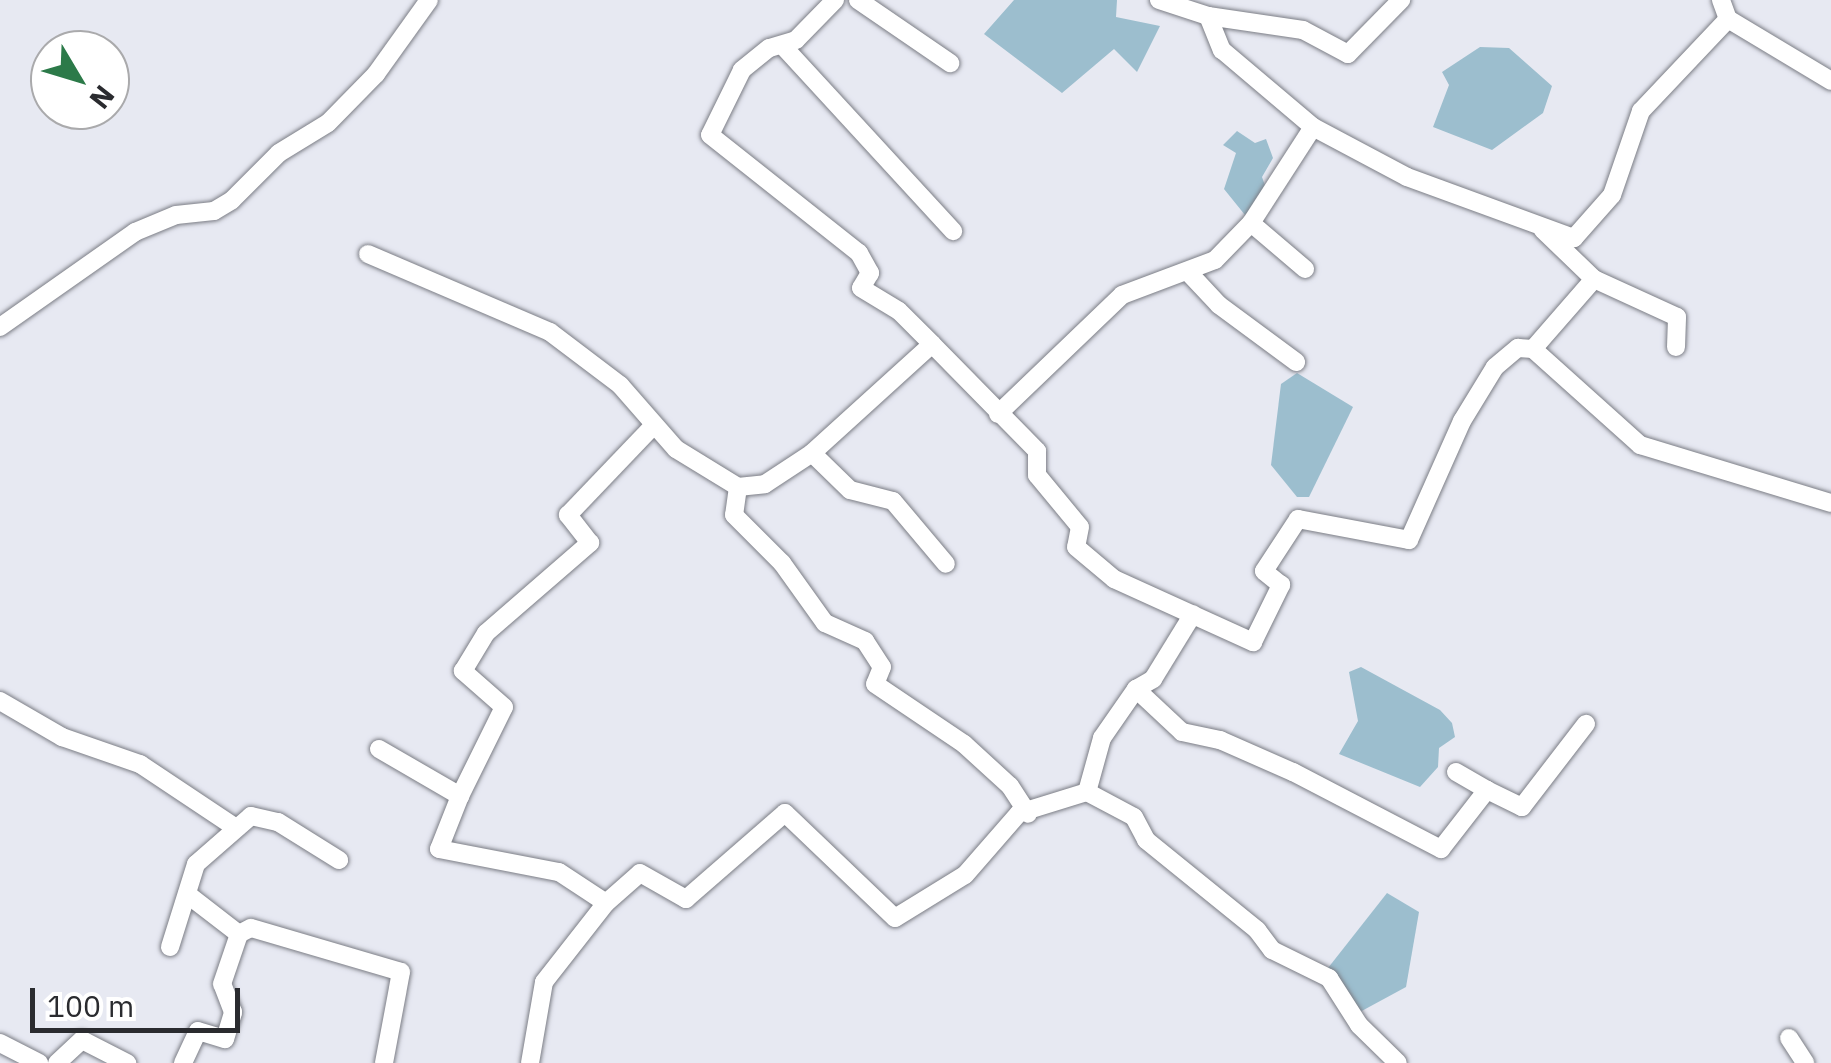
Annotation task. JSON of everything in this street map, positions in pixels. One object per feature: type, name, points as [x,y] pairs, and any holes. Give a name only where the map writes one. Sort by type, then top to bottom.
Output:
[{"type":"street","points":[[835,0],[796,40],[782,44],[742,70],[710,136],[859,253],[870,273],[862,288],[899,310],[998,414],[1038,450],[1036,475],[1080,527],[1076,547],[1114,579],[1252,642],[1280,584],[1264,571],[1298,519],[1409,540],[1462,420],[1494,367],[1518,348],[1533,349],[1640,445],[1831,502]]},
{"type":"street","points":[[858,0],[950,63]]},
{"type":"street","points":[[1159,0],[1208,16],[1303,30],[1348,54],[1401,0]]},
{"type":"street","points":[[1721,0],[1728,19],[1831,81]]},
{"type":"street","points":[[1,325],[135,232],[176,215],[214,211],[232,200],[279,154],[328,122],[376,74],[421,3]]},
{"type":"street","points":[[1208,16],[1222,50],[1313,127],[1408,177],[1574,238],[1612,195],[1641,111],[1728,19]]},
{"type":"street","points":[[782,44],[954,231]]},
{"type":"street","points":[[998,414],[1122,295],[1188,274],[1215,260],[1250,223],[1313,127]]},
{"type":"street","points":[[1250,223],[1305,270]]},
{"type":"street","points":[[1535,223],[1594,279],[1676,317],[1676,347]]},
{"type":"street","points":[[368,254],[550,332],[620,385],[676,449],[738,487],[765,484],[812,453],[932,344]]},
{"type":"street","points":[[1188,274],[1219,305],[1296,362]]},
{"type":"street","points":[[1533,349],[1594,279]]},
{"type":"street","points":[[606,903],[559,872],[439,849],[504,707],[463,671],[486,633],[590,543],[568,516],[654,424]]},
{"type":"street","points":[[812,453],[850,490],[893,501],[946,564]]},
{"type":"street","points":[[738,487],[734,515],[782,563],[824,622],[865,641],[882,667],[875,684],[964,744],[1010,786],[1028,814]]},
{"type":"street","points":[[1087,792],[1102,738],[1136,689],[1153,679],[1193,614]]},
{"type":"street","points":[[1136,689],[1182,732],[1220,740],[1274,764],[1441,849],[1487,790]]},
{"type":"street","points":[[0,701],[62,737],[140,764],[236,828]]},
{"type":"street","points":[[1456,772],[1522,808],[1586,724]]},
{"type":"street","points":[[379,749],[460,796]]},
{"type":"street","points":[[530,1063],[544,982],[606,903],[640,872],[686,899],[785,814],[896,918],[965,876],[1019,813],[1028,814],[1087,792],[1134,818],[1146,840],[1210,898],[1257,930],[1272,950],[1329,978],[1359,1026],[1398,1063]]},
{"type":"street","points":[[170,947],[196,864],[236,828],[261,815],[339,860]]},
{"type":"street","points":[[187,894],[239,934]]},
{"type":"street","points":[[183,1063],[198,1031],[225,1039],[233,1012],[222,984],[239,934],[251,928],[287,944],[401,972],[384,1063]]},
{"type":"street","points":[[1789,1038],[1805,1063]]},
{"type":"street","points":[[57,1063],[82,1040],[126,1063]]},
{"type":"street","points":[[0,1043],[39,1063]]},
{"type":"water","points":[[1014,0],[1117,0],[1116,17],[1160,26],[1137,72],[1114,49],[1062,93],[984,34]]},
{"type":"water","points":[[1480,47],[1509,48],[1552,86],[1543,113],[1492,150],[1433,127],[1449,85],[1442,72]]},
{"type":"water","points":[[1237,131],[1255,143],[1266,139],[1273,158],[1262,177],[1267,191],[1245,215],[1224,189],[1236,153],[1223,145]]},
{"type":"water","points":[[1297,373],[1353,407],[1309,497],[1297,497],[1271,465],[1281,384]]},
{"type":"water","points":[[1361,667],[1440,710],[1452,723],[1455,737],[1439,748],[1438,767],[1420,787],[1339,754],[1358,721],[1349,672]]},
{"type":"water","points":[[1387,893],[1419,912],[1406,987],[1358,1013],[1328,968]]}]
